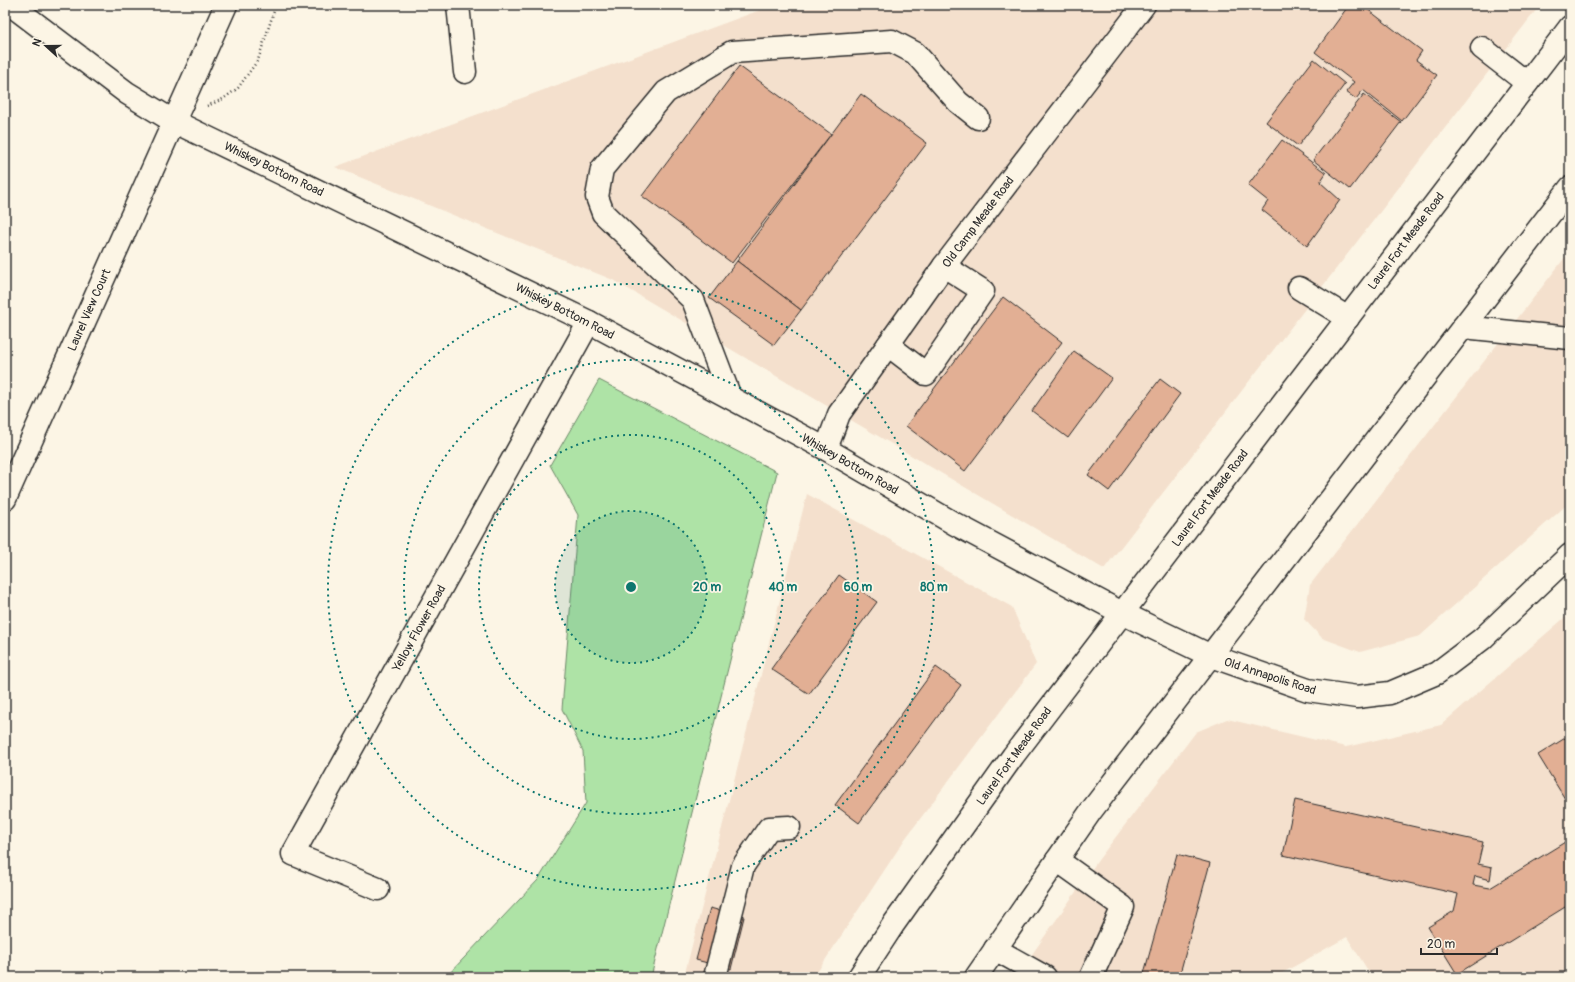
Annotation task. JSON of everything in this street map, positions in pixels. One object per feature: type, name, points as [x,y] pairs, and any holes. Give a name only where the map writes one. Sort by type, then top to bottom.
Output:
[{"type":"street","name":"Whiskey Bottom Road","points":[[11,5],[127,93],[173,120],[589,322],[826,449],[954,524],[1122,613]]},
{"type":"street","name":"Laurel View Court","points":[[5,499],[173,120],[226,5]]},
{"type":"street","points":[[458,5],[465,72]]},
{"type":"street","name":"Old Camp Meade Road","points":[[826,449],[839,414],[944,266],[1144,5]]},
{"type":"street","name":"Laurel Fort Meade Road","points":[[859,977],[893,925],[1013,756],[1570,27]]},
{"type":"street","points":[[730,397],[693,300],[603,213],[597,197],[602,169],[666,92],[732,52],[892,41],[915,53],[958,102],[978,118]]},
{"type":"street","points":[[1482,48],[1527,83]]},
{"type":"street","points":[[976,977],[1091,811],[1569,191]]},
{"type":"street","points":[[888,345],[926,374],[983,291],[944,266]]},
{"type":"street","points":[[1299,288],[1348,318]]},
{"type":"street","name":"Yellow Flower Road","points":[[378,889],[293,854],[589,322]]},
{"type":"street","points":[[1463,327],[1570,338]]},
{"type":"street","name":"Old Annapolis Road","points":[[1122,613],[1211,656],[1308,690],[1356,697],[1390,693],[1437,673],[1460,656],[1482,639],[1570,555]]},
{"type":"street","points":[[715,977],[743,866],[769,828],[788,827]]},
{"type":"street","points":[[1057,860],[1123,907],[1091,977]]},
{"type":"street","points":[[995,949],[1045,977]]},
{"type":"path","points":[[173,120],[223,99],[238,88],[258,60],[276,5]]},
{"type":"shaded area","points":[[774,5],[1540,5],[1104,569],[613,280],[335,167]]},
{"type":"shaded area","points":[[1570,251],[1570,502],[1420,636],[1360,652],[1322,638],[1304,619],[1310,585]]},
{"type":"shaded area","points":[[807,494],[1012,607],[1036,664],[905,839],[814,977],[684,977]]},
{"type":"shaded area","points":[[1570,613],[1570,977],[1372,977],[1347,937],[1275,977],[1016,977],[1099,859],[1196,732],[1227,719],[1346,747],[1441,725]]},
{"type":"green space","points":[[599,380],[777,472],[651,977],[446,977],[538,880],[586,803],[583,751],[562,709],[578,515],[550,465]]},
{"type":"building","points":[[1349,5],[1362,5],[1422,51],[1416,60],[1437,75],[1402,121],[1363,90],[1356,99],[1346,92],[1354,82],[1315,52]]},
{"type":"building","points":[[1314,59],[1345,84],[1298,146],[1266,122]]},
{"type":"building","points":[[739,66],[831,134],[732,263],[642,196]]},
{"type":"building","points":[[861,94],[927,143],[801,310],[737,261]]},
{"type":"building","points":[[1364,94],[1401,122],[1350,189],[1313,160]]},
{"type":"building","points":[[1282,140],[1326,173],[1320,182],[1340,200],[1307,246],[1262,210],[1268,201],[1248,185]]},
{"type":"building","points":[[737,261],[801,310],[774,345],[709,298]]},
{"type":"building","points":[[1003,297],[1062,342],[965,471],[906,426]]},
{"type":"building","points":[[1074,351],[1112,378],[1068,438],[1032,411]]},
{"type":"building","points":[[1160,379],[1180,394],[1109,491],[1088,475]]},
{"type":"building","points":[[839,575],[877,602],[809,694],[771,669]]},
{"type":"building","points":[[936,667],[961,685],[859,823],[835,805]]},
{"type":"building","points":[[1570,735],[1570,807],[1538,755]]},
{"type":"building","points":[[1295,800],[1483,842],[1478,864],[1492,867],[1490,880],[1475,876],[1473,885],[1490,888],[1570,839],[1570,904],[1457,974],[1428,927],[1454,911],[1458,894],[1283,855]]},
{"type":"building","points":[[1177,854],[1210,863],[1179,977],[1143,977]]},
{"type":"building","points":[[710,908],[744,917],[731,969],[696,960]]}]
